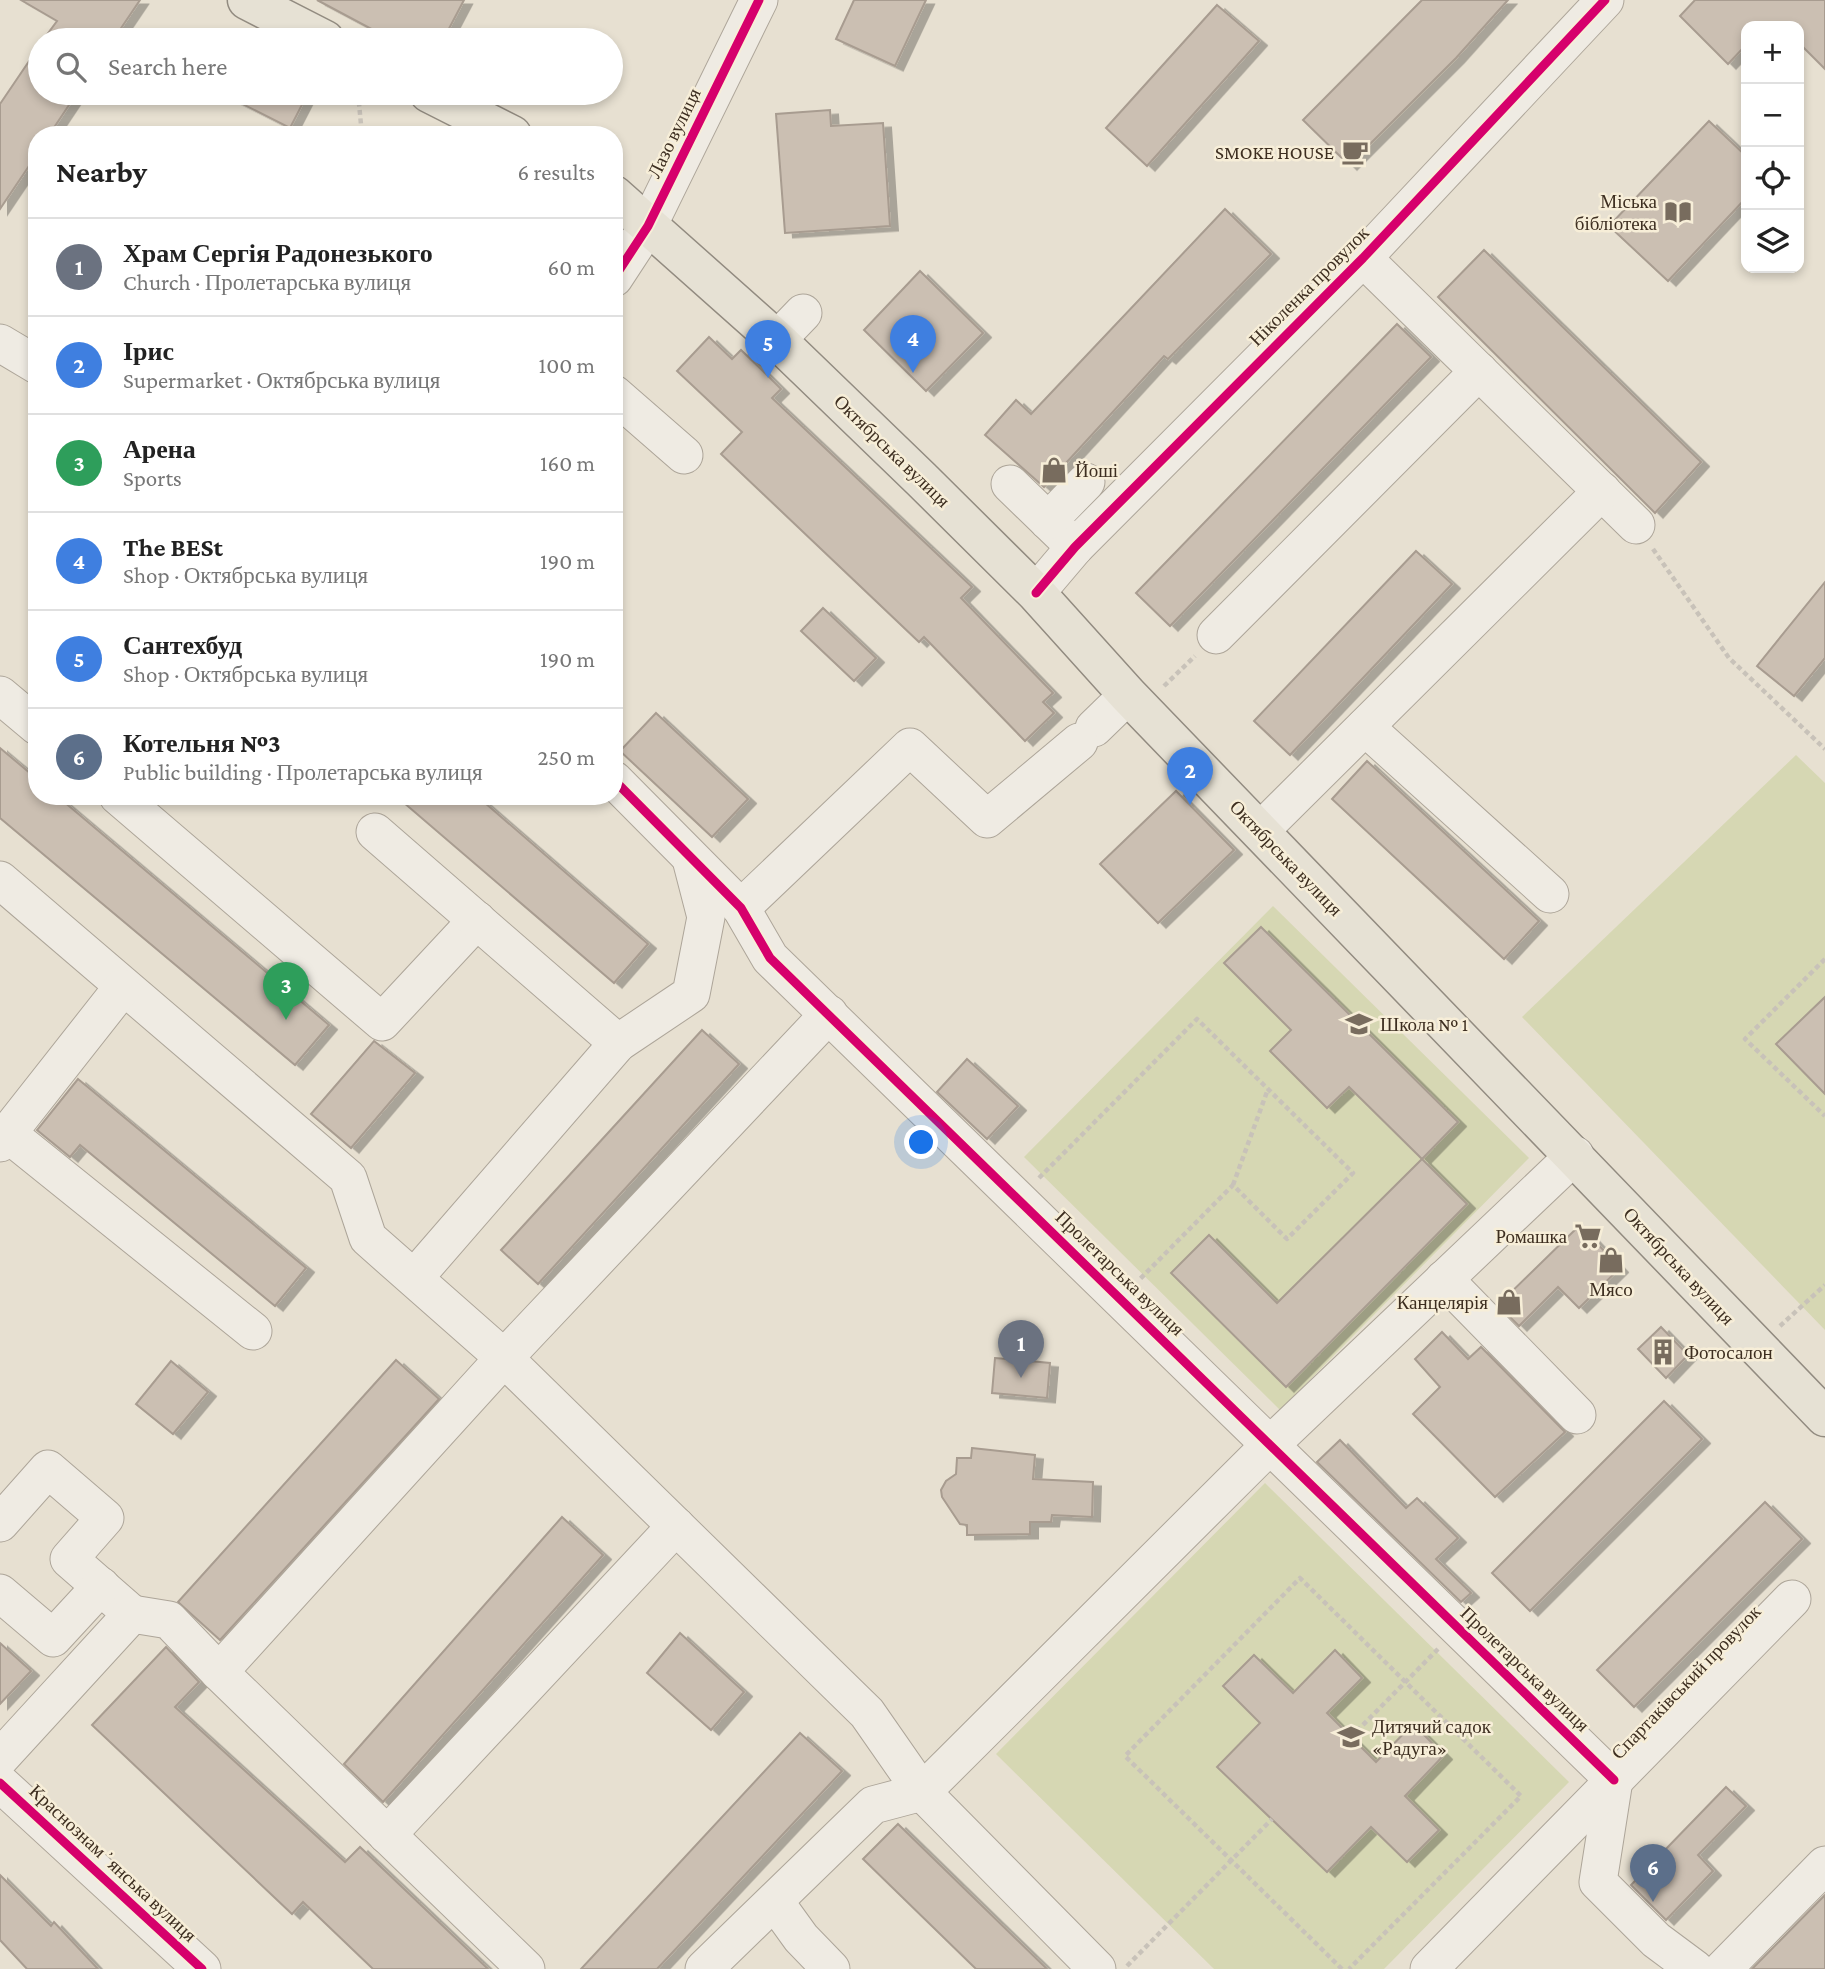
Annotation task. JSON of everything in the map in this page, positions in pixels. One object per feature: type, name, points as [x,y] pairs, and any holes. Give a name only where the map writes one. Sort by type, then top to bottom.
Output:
[{"type":"main road","points":[[247,0],[302,28]]},
{"type":"main road","points":[[453,105],[494,126]]},
{"type":"main road","name":"Октябрська вулиця","points":[[623,203],[777,340],[1036,593],[1135,702],[1575,1155],[1755,1348],[1825,1417]]},
{"type":"street","name":"Лазо вулиця","points":[[623,264],[648,226],[759,0]]},
{"type":"street","name":"Ніколенка провулок","points":[[1036,593],[1075,547],[1363,258],[1605,0]]},
{"type":"street","points":[[1363,258],[1636,525]]},
{"type":"street","points":[[777,340],[803,313]]},
{"type":"street","points":[[0,343],[28,360]]},
{"type":"street","points":[[1216,635],[1479,371]]},
{"type":"street","points":[[623,402],[684,455]]},
{"type":"street","points":[[1048,521],[1086,482]]},
{"type":"street","points":[[1010,484],[1075,547]]},
{"type":"street","points":[[1259,831],[1602,491]]},
{"type":"street","points":[[0,694],[28,696]]},
{"type":"street","points":[[0,694],[28,718]]},
{"type":"street","points":[[741,908],[911,747],[987,819],[1086,735],[1135,702]]},
{"type":"street","points":[[1365,727],[1549,894]]},
{"type":"street","name":"Пролетарська вулиця","points":[[623,789],[741,908],[770,958],[1614,1780]]},
{"type":"street","points":[[129,805],[382,1022],[477,920]]},
{"type":"street","points":[[375,832],[618,1043]]},
{"type":"street","points":[[415,1277],[618,1043],[691,994],[706,917],[691,858]]},
{"type":"street","points":[[0,880],[122,988],[348,1178],[368,1238],[504,1358],[867,1713],[922,1792],[1097,1969]]},
{"type":"street","points":[[122,988],[4,1138],[253,1331]]},
{"type":"street","points":[[219,1672],[504,1358],[829,1014]]},
{"type":"street","points":[[704,1969],[873,1805],[922,1792],[1270,1445],[1575,1155]]},
{"type":"street","points":[[1444,1279],[1577,1415]]},
{"type":"street","points":[[0,1523],[48,1469],[105,1518],[69,1559],[132,1614],[169,1620],[219,1672],[526,1969]]},
{"type":"street","points":[[387,1835],[676,1526]]},
{"type":"street","points":[[0,1593],[53,1638],[101,1586]]},
{"type":"street","name":"Спартаківський провулок","points":[[1429,1969],[1792,1599]]},
{"type":"street","points":[[0,1758],[132,1614]]},
{"type":"street","points":[[1614,1780],[1598,1882],[1656,1940],[1695,1969]]},
{"type":"street","name":"Краснознамʼянська вулиця","points":[[0,1783],[202,1969]]},
{"type":"street","points":[[1723,1969],[1825,1866]]},
{"type":"street","points":[[775,1902],[801,1938],[831,1969]]},
{"type":"path","points":[[359,105],[361,126]]},
{"type":"path","points":[[1636,525],[1729,658],[1825,749]]},
{"type":"path","points":[[1135,702],[1216,635]]},
{"type":"path","points":[[1825,960],[1745,1039],[1825,1116]]},
{"type":"path","points":[[1018,1199],[1197,1019],[1353,1173],[1287,1239],[1233,1185]]},
{"type":"path","points":[[1121,1298],[1233,1185],[1268,1089]]},
{"type":"path","points":[[1755,1348],[1825,1285]]},
{"type":"path","points":[[1342,1969],[1125,1756],[1300,1578],[1521,1796],[1349,1969]]},
{"type":"path","points":[[1351,1737],[1458,1628]]},
{"type":"path","points":[[1124,1969],[1272,1819]]},
{"type":"green space","points":[[1796,755],[1825,783],[1825,1330],[1522,1017]]},
{"type":"green space","points":[[1273,906],[1529,1158],[1280,1410],[1024,1157]]},
{"type":"green space","points":[[1265,1483],[1569,1782],[1384,1969],[1214,1969],[996,1754]]},
{"type":"building","points":[[21,0],[140,0],[121,28],[52,28],[57,21]]},
{"type":"building","points":[[317,0],[464,0],[449,28],[370,28]]},
{"type":"building","points":[[854,0],[926,0],[895,66],[836,39]]},
{"type":"building","points":[[1422,0],[1508,0],[1456,58],[1349,165],[1303,120]]},
{"type":"building","points":[[1695,0],[1825,0],[1825,69],[1804,48],[1804,21],[1741,21],[1741,50],[1728,64],[1680,16]]},
{"type":"building","points":[[1217,5],[1259,41],[1147,166],[1106,128]]},
{"type":"building","points":[[28,63],[28,105],[69,105],[55,126],[28,126],[28,167],[0,209],[0,104]]},
{"type":"building","points":[[245,105],[302,105],[291,126]]},
{"type":"building","points":[[830,110],[831,126],[883,123],[890,226],[785,233],[776,114]]},
{"type":"building","name":"Міська бібліотека","points":[[1709,121],[1741,151],[1741,203],[1668,281],[1609,226]]},
{"type":"building","points":[[1225,209],[1271,254],[1168,359],[1164,356],[1044,487],[985,435],[1016,400],[1031,414]]},
{"type":"building","points":[[1484,250],[1701,462],[1655,513],[1438,297]]},
{"type":"building","points":[[920,271],[983,333],[926,391],[864,330]]},
{"type":"building","points":[[1397,324],[1431,357],[1170,626],[1136,593]]},
{"type":"building","points":[[709,337],[732,359],[741,350],[781,389],[772,398],[972,587],[961,598],[1053,693],[1043,702],[1054,713],[1025,741],[924,637],[919,642],[721,454],[742,432],[677,371]]},
{"type":"building","points":[[1416,551],[1452,584],[1290,755],[1254,721]]},
{"type":"building","points":[[1825,582],[1825,658],[1794,696],[1757,666]]},
{"type":"building","points":[[823,608],[876,658],[854,681],[801,631]]},
{"type":"building","points":[[656,713],[748,799],[712,837],[623,754],[623,748]]},
{"type":"building","points":[[0,748],[28,771],[28,805],[68,805],[329,1025],[295,1065],[0,818]]},
{"type":"building","points":[[1367,761],[1539,921],[1504,959],[1332,799]]},
{"type":"building","points":[[1176,791],[1234,850],[1158,923],[1100,864]]},
{"type":"building","points":[[406,805],[487,805],[648,944],[614,983]]},
{"type":"building","points":[[1261,927],[1458,1122],[1422,1159],[1349,1087],[1327,1108],[1270,1051],[1291,1030],[1224,963]]},
{"type":"building","points":[[1825,997],[1825,1094],[1776,1044]]},
{"type":"building","points":[[702,1030],[739,1064],[538,1284],[501,1250]]},
{"type":"building","points":[[374,1041],[415,1073],[351,1148],[311,1114]]},
{"type":"building","points":[[967,1059],[1018,1106],[987,1139],[937,1092]]},
{"type":"building","points":[[78,1079],[306,1268],[275,1306],[80,1145],[70,1157],[37,1130]]},
{"type":"building","points":[[1422,1159],[1467,1204],[1286,1387],[1171,1273],[1209,1235],[1277,1303]]},
{"type":"building","points":[[1580,1225],[1620,1268],[1579,1308],[1558,1287],[1519,1326],[1498,1305]]},
{"type":"building","name":"Фотосалон","points":[[1661,1327],[1688,1355],[1666,1378],[1638,1349]]},
{"type":"building","points":[[1442,1332],[1468,1359],[1481,1347],[1565,1432],[1495,1497],[1413,1414],[1440,1387],[1415,1359]]},
{"type":"building","points":[[995,1358],[1050,1363],[1047,1398],[992,1393]]},
{"type":"building","points":[[396,1360],[439,1399],[220,1640],[178,1602]]},
{"type":"building","points":[[171,1361],[208,1392],[173,1434],[136,1404]]},
{"type":"building","points":[[1664,1401],[1702,1439],[1530,1611],[1492,1573]]},
{"type":"building","points":[[1340,1440],[1406,1508],[1417,1498],[1458,1538],[1436,1559],[1471,1593],[1461,1602],[1317,1462]]},
{"type":"building","points":[[972,1448],[1035,1455],[1033,1479],[1093,1482],[1092,1517],[1052,1515],[1051,1522],[1030,1522],[1030,1534],[967,1535],[967,1525],[960,1524],[942,1497],[941,1490],[946,1481],[956,1474],[957,1458],[971,1458]]},
{"type":"building","points":[[1765,1502],[1802,1539],[1634,1707],[1597,1670]]},
{"type":"building","points":[[562,1517],[603,1555],[383,1802],[344,1764]]},
{"type":"building","points":[[680,1633],[744,1692],[711,1730],[647,1673]]},
{"type":"building","points":[[0,1643],[31,1671],[0,1704]]},
{"type":"building","points":[[166,1647],[199,1682],[175,1707],[345,1862],[360,1847],[488,1969],[373,1969],[303,1902],[292,1914],[92,1725]]},
{"type":"building","points":[[1335,1650],[1362,1678],[1327,1713],[1376,1762],[1413,1724],[1444,1755],[1405,1796],[1439,1830],[1407,1862],[1371,1827],[1327,1872],[1217,1767],[1260,1723],[1223,1686],[1254,1655],[1293,1693]]},
{"type":"building","points":[[800,1733],[842,1771],[657,1969],[581,1969]]},
{"type":"building","points":[[1726,1787],[1746,1806],[1698,1855],[1713,1871],[1666,1920],[1631,1885]]},
{"type":"building","points":[[898,1824],[1047,1969],[976,1969],[863,1859]]},
{"type":"building","points":[[0,1875],[51,1926],[54,1922],[98,1969],[27,1969],[0,1940]]},
{"type":"building","points":[[1825,1895],[1825,1969],[1752,1969]]},
{"type":"cycle path","points":[[623,264],[648,226],[759,0]]},
{"type":"cycle path","points":[[1036,593],[1075,547],[1363,258],[1605,0]]},
{"type":"cycle path","points":[[623,789],[741,908],[770,958],[1614,1780]]},
{"type":"cycle path","points":[[0,1783],[202,1969]]},
{"type":"place","name":"SMOKE HOUSE","points":[[1355,152]]},
{"type":"place","name":"Міська бібліотека","points":[[1678,212]]},
{"type":"place","name":"The BESt","points":[[913,373]]},
{"type":"place","name":"Сантехбуд","points":[[768,378]]},
{"type":"place","name":"Йоші","points":[[1054,470]]},
{"type":"place","name":"Ірис","points":[[1190,805]]},
{"type":"place","name":"Арена","points":[[286,1020]]},
{"type":"place","name":"Школа № 1","points":[[1359,1024]]},
{"type":"place","name":"Ромашка","points":[[1588,1236]]},
{"type":"place","name":"Мясо","points":[[1611,1260]]},
{"type":"place","name":"Канцелярія","points":[[1509,1302]]},
{"type":"place","name":"Фотосалон","points":[[1663,1352]]},
{"type":"place","name":"Храм Сергія Радонезького","points":[[1021,1378]]},
{"type":"place","name":"Дитячий садок «Радуга»","points":[[1351,1737]]},
{"type":"place","name":"Котельня №3","points":[[1653,1902]]}]
